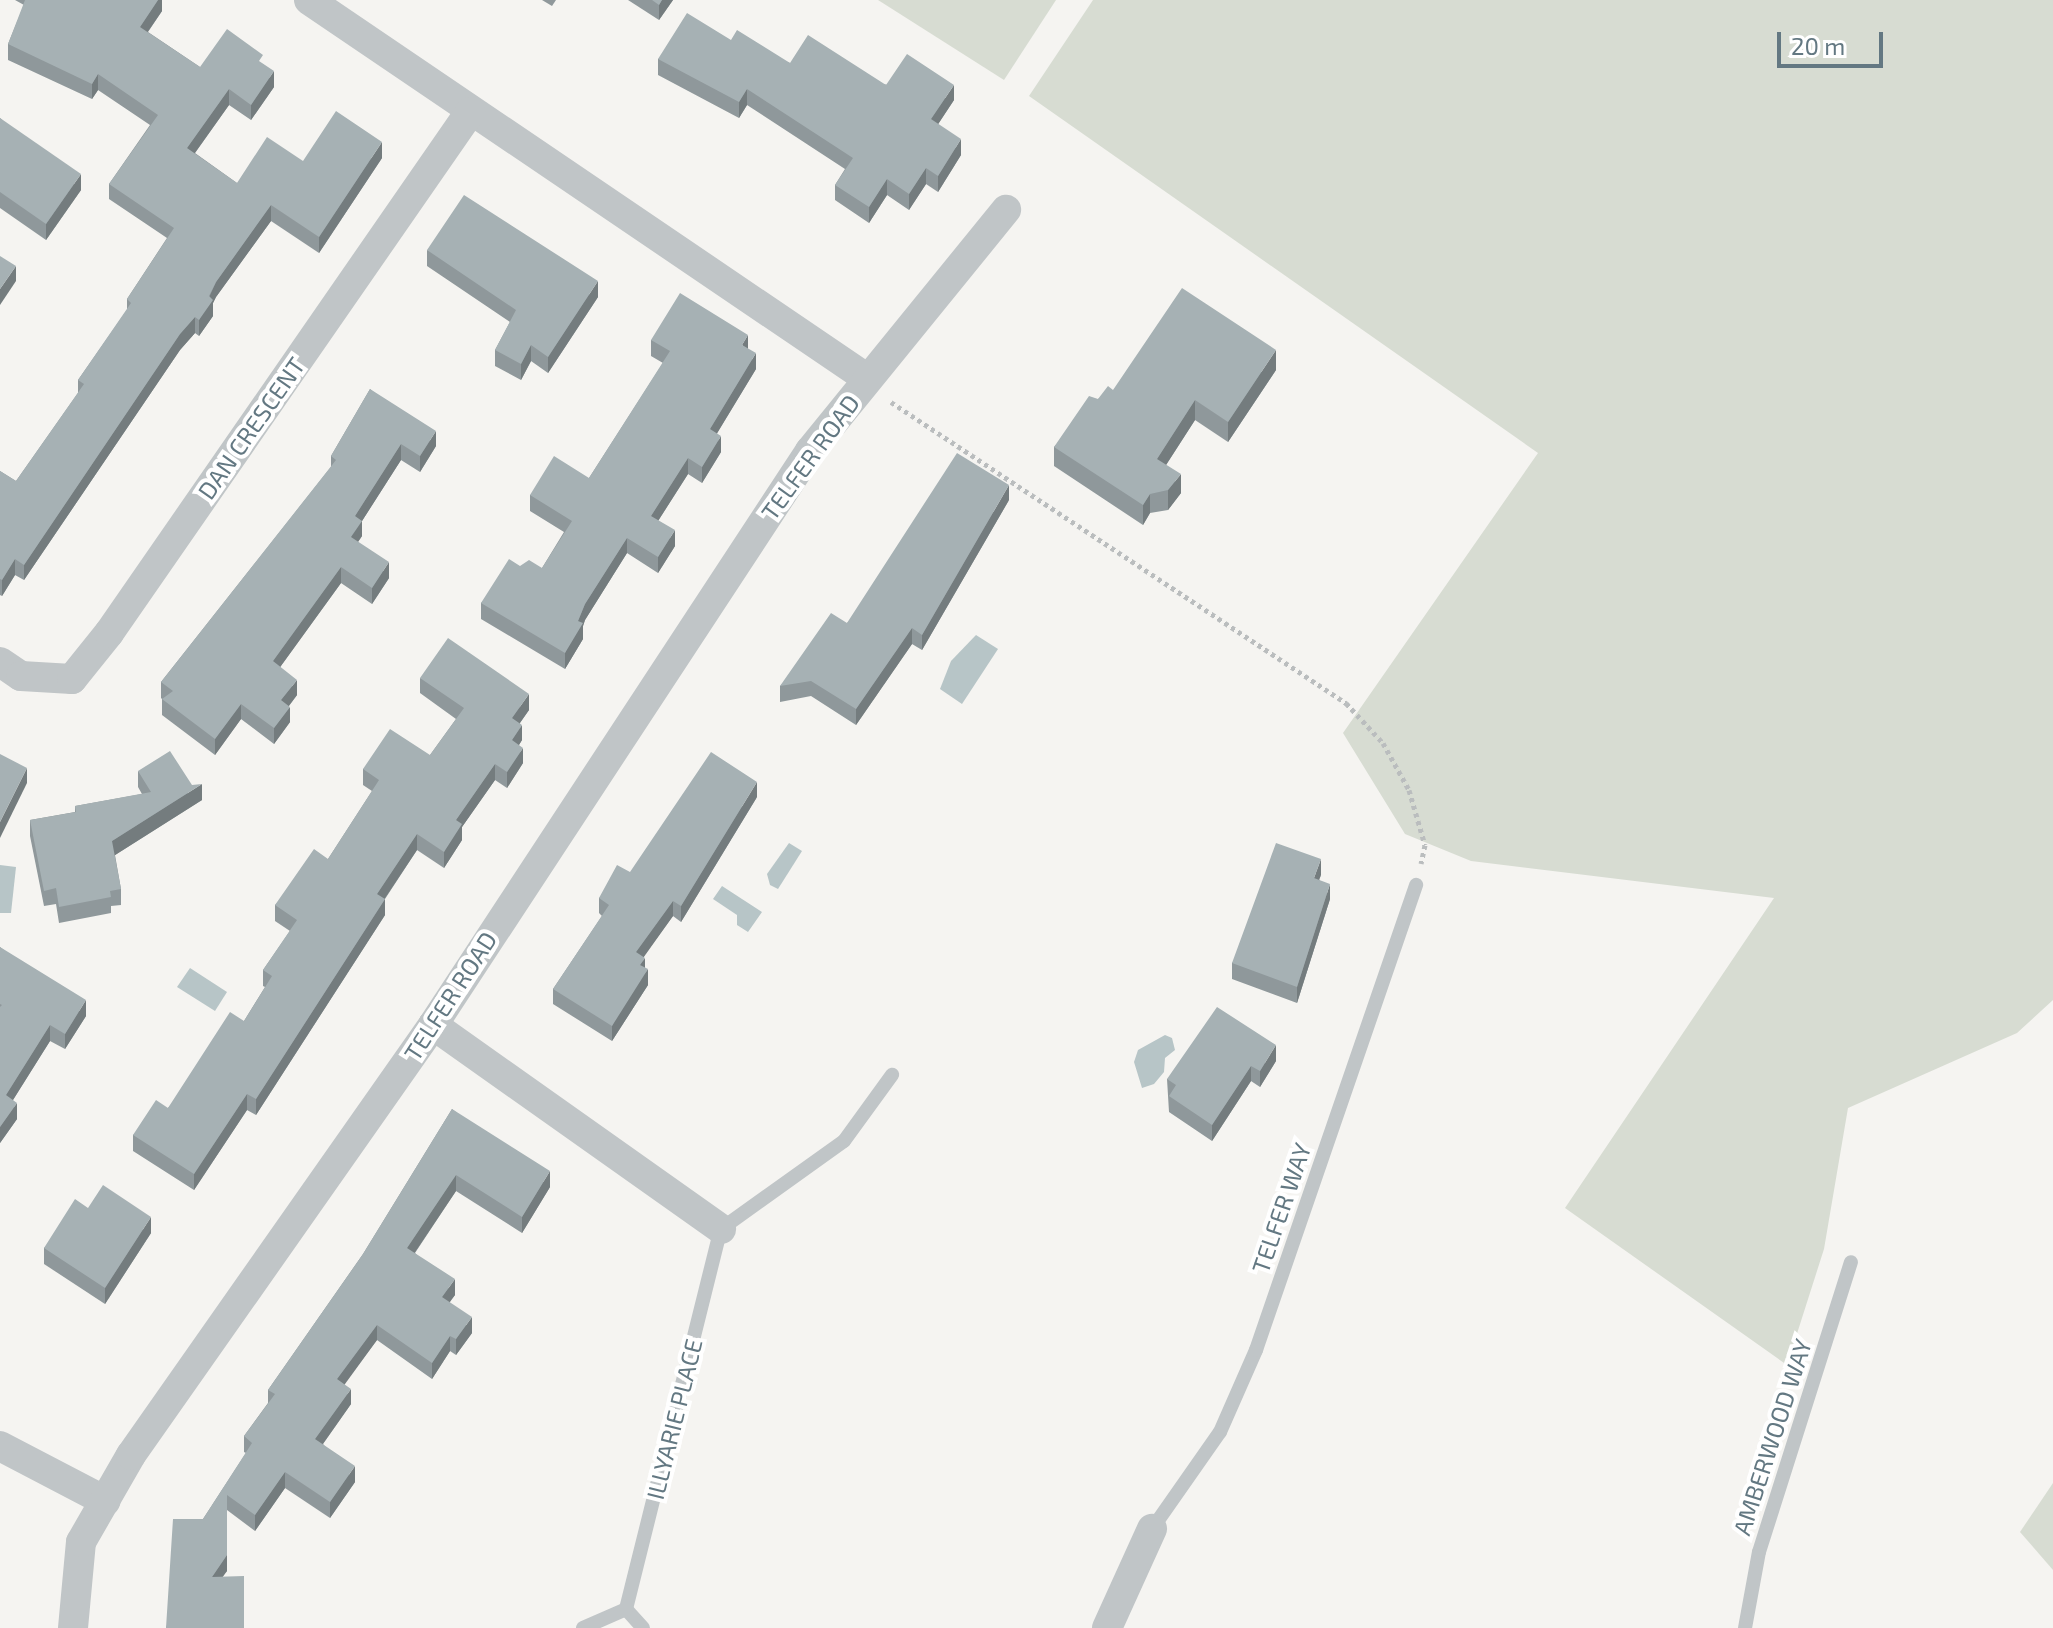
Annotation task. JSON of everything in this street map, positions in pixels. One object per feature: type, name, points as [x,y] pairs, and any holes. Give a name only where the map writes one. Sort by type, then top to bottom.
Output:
[{"type":"street","name":"TELFER ROAD","points":[[309,0],[868,379]]},
{"type":"street","name":"DAN CRESCENT","points":[[0,662],[21,676],[72,679],[109,633],[470,112]]},
{"type":"street","name":"TELFER ROAD","points":[[73,1628],[81,1542],[105,1501],[285,1231],[433,1025],[810,451],[1006,210]]},
{"type":"street","points":[[433,1025],[721,1229]]},
{"type":"street","points":[[0,1446],[105,1501]]},
{"type":"street","points":[[1107,1628],[1152,1529]]},
{"type":"lane","name":"TELFER WAY","points":[[1152,1529],[1220,1432],[1256,1350],[1416,885]]},
{"type":"lane","points":[[721,1229],[844,1141],[892,1075]]},
{"type":"lane","name":"ILLYARIE PLACE","points":[[626,1609],[721,1229]]},
{"type":"lane","name":"AMBERWOOD WAY","points":[[1745,1628],[1759,1552],[1851,1262]]},
{"type":"lane","points":[[583,1628],[626,1609],[643,1628]]},
{"type":"path","points":[[868,379],[902,413],[1346,703],[1383,743],[1409,790],[1425,845],[1416,885]]},
{"type":"shaded area","points":[[878,0],[1056,0],[1004,80]]},
{"type":"shaded area","points":[[1093,0],[2053,0],[2053,1000],[2017,1033],[1848,1108],[1824,1249],[1787,1365],[1565,1208],[1774,898],[1471,861],[1405,834],[1343,733],[1538,453],[1029,96]]},
{"type":"shaded area","points":[[976,635],[998,649],[962,704],[940,689],[951,661]]},
{"type":"shaded area","points":[[789,843],[802,851],[778,889],[770,885],[767,874]]},
{"type":"shaded area","points":[[0,865],[16,867],[11,913],[0,913]]},
{"type":"shaded area","points":[[722,886],[762,912],[748,932],[737,925],[737,915],[713,899]]},
{"type":"shaded area","points":[[190,968],[227,992],[215,1011],[177,987]]},
{"type":"shaded area","points":[[1165,1035],[1172,1038],[1175,1050],[1165,1058],[1164,1072],[1154,1084],[1142,1088],[1134,1062],[1138,1050]]},
{"type":"shaded area","points":[[2053,1483],[2053,1570],[2020,1532]]},
{"type":"building","points":[[25,0],[158,0],[140,27],[200,67],[227,29],[263,55],[259,61],[274,71],[251,105],[229,89],[187,148],[237,183],[267,137],[303,161],[336,111],[382,142],[319,237],[271,205],[216,282],[209,296],[213,300],[199,320],[195,317],[180,334],[24,565],[15,559],[2,580],[0,471],[16,481],[84,384],[78,380],[131,303],[127,299],[174,228],[109,184],[158,115],[98,74],[92,84],[8,44]]},
{"type":"building","points":[[687,13],[731,40],[737,30],[790,63],[808,35],[886,85],[907,54],[954,85],[931,119],[961,139],[938,176],[926,168],[909,194],[887,179],[869,207],[835,185],[853,158],[747,89],[739,102],[658,59]]},
{"type":"building","points":[[0,118],[81,174],[46,224],[0,192]]},
{"type":"building","points":[[464,195],[598,281],[548,357],[531,345],[521,364],[495,350],[516,310],[427,250]]},
{"type":"building","points":[[0,256],[16,266],[0,289]]},
{"type":"building","points":[[1182,288],[1276,350],[1228,422],[1195,400],[1157,459],[1181,474],[1168,490],[1150,494],[1143,505],[1054,447],[1089,396],[1098,399],[1108,386],[1113,390]]},
{"type":"building","points":[[680,293],[748,335],[742,345],[756,353],[710,429],[721,436],[702,467],[688,458],[651,516],[675,530],[658,557],[627,538],[585,604],[578,621],[583,623],[565,653],[481,603],[509,559],[520,566],[529,560],[542,568],[572,521],[530,495],[554,456],[589,478],[670,351],[651,340]]},
{"type":"building","points":[[370,389],[436,431],[420,456],[401,444],[355,516],[362,521],[351,537],[389,562],[372,588],[341,567],[273,661],[297,680],[281,700],[290,707],[274,728],[241,704],[215,739],[162,699],[173,691],[161,682],[336,460],[331,456]]},
{"type":"building","points":[[957,453],[1009,485],[922,635],[912,628],[856,709],[811,681],[780,686],[831,613],[847,623]]},
{"type":"building","points":[[448,638],[529,694],[512,718],[522,725],[512,740],[523,748],[507,772],[495,764],[456,820],[462,824],[444,852],[417,834],[377,894],[385,899],[256,1099],[247,1094],[194,1174],[133,1135],[156,1100],[168,1108],[230,1012],[244,1021],[272,976],[263,970],[297,920],[275,905],[314,849],[328,859],[379,780],[363,769],[390,729],[430,755],[464,708],[420,678]]},
{"type":"building","points":[[170,751],[192,785],[202,784],[112,841],[121,889],[110,891],[111,897],[59,907],[56,888],[44,891],[30,820],[76,812],[75,806],[151,792],[138,771]]},
{"type":"building","points":[[711,752],[757,782],[681,906],[673,901],[636,952],[645,958],[640,965],[648,969],[612,1026],[553,989],[609,905],[599,898],[617,865],[630,872]]},
{"type":"building","points":[[0,754],[27,768],[0,822]]},
{"type":"building","points":[[1276,843],[1321,859],[1314,878],[1330,884],[1297,987],[1232,963]]},
{"type":"building","points":[[0,947],[86,1000],[65,1034],[50,1025],[6,1095],[17,1103],[0,1127],[2,1005]]},
{"type":"building","points":[[1217,1007],[1276,1045],[1260,1071],[1251,1066],[1212,1125],[1169,1096],[1176,1085],[1167,1079]]},
{"type":"building","points":[[452,1109],[550,1171],[522,1217],[456,1175],[407,1248],[455,1279],[442,1297],[472,1317],[456,1339],[450,1336],[432,1363],[377,1325],[337,1379],[351,1389],[315,1439],[355,1466],[330,1502],[285,1472],[255,1515],[227,1495],[227,1555],[212,1577],[244,1576],[244,1628],[166,1628],[173,1519],[203,1519],[252,1443],[244,1436],[275,1394],[268,1390],[363,1254]]},
{"type":"building","points":[[103,1185],[151,1217],[105,1288],[44,1248],[75,1199],[88,1208]]}]
